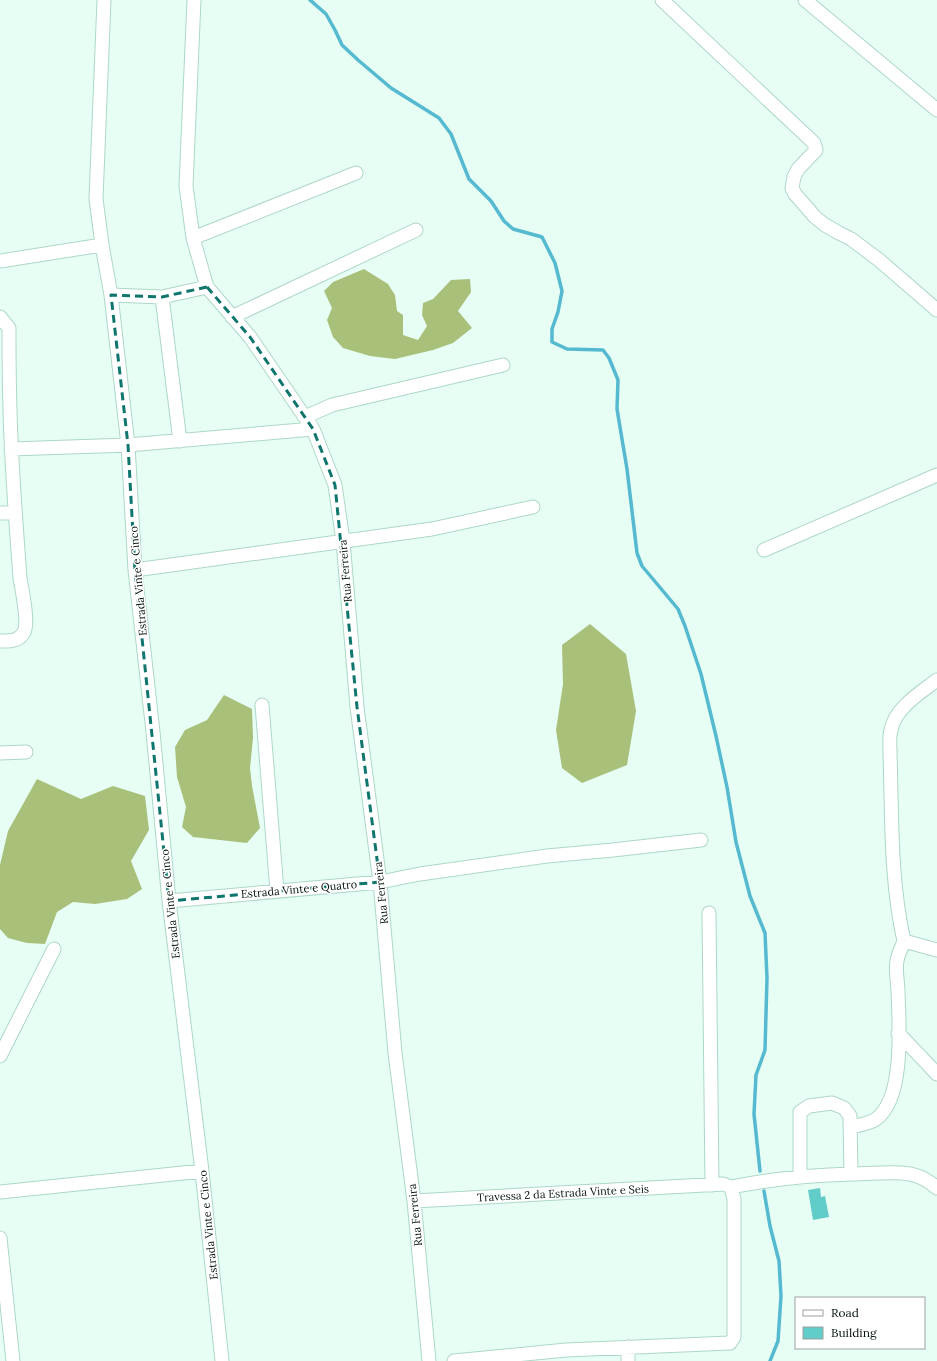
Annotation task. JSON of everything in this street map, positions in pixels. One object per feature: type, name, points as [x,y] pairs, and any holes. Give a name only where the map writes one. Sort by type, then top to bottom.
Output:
[{"type":"street","name":"Estrada Vinte e Cinco","points":[[104,0],[96,199],[111,295],[128,445],[135,570],[153,732],[169,902],[202,1171],[222,1361]]},
{"type":"street","points":[[111,295],[162,296],[207,287],[193,238],[186,186],[194,0]]},
{"type":"street","points":[[662,0],[814,143],[816,150],[798,169],[794,177],[792,188],[795,194],[815,217],[825,225],[851,239],[879,260],[937,310]]},
{"type":"street","points":[[805,0],[937,110]]},
{"type":"street","points":[[193,238],[356,173]]},
{"type":"street","points":[[232,317],[416,230]]},
{"type":"street","points":[[0,262],[102,245]]},
{"type":"street","name":"Rua Ferreira","points":[[207,287],[250,338],[313,429],[335,485],[343,541],[357,707],[380,882],[395,1053],[414,1201],[429,1361]]},
{"type":"street","points":[[162,296],[180,441]]},
{"type":"street","points":[[0,317],[10,328],[5,406],[11,449],[15,513],[26,622],[24,632],[19,639],[12,641],[0,641]]},
{"type":"street","points":[[305,417],[332,406],[503,365]]},
{"type":"street","points":[[11,449],[128,445],[313,429]]},
{"type":"street","points":[[764,550],[937,475]]},
{"type":"street","points":[[135,570],[432,529],[533,507]]},
{"type":"street","points":[[0,513],[15,513]]},
{"type":"street","points":[[850,1127],[875,1120],[884,1112],[888,1105],[897,1074],[897,962],[904,941],[895,890],[890,766],[891,731],[894,721],[901,711],[937,680]]},
{"type":"street","points":[[262,705],[277,891]]},
{"type":"street","points":[[0,753],[26,752]]},
{"type":"street","name":"Estrada Vinte e Quatro","points":[[169,902],[380,882],[420,874],[547,856],[701,840]]},
{"type":"street","points":[[709,913],[712,1185]]},
{"type":"street","points":[[904,941],[937,950]]},
{"type":"street","points":[[0,1056],[54,949]]},
{"type":"street","points":[[898,1033],[937,1074]]},
{"type":"street","points":[[800,1178],[800,1112],[809,1106],[832,1103],[844,1108],[850,1116],[851,1174]]},
{"type":"street","points":[[0,1192],[202,1171]]},
{"type":"street","name":"Travessa 2 da Estrada Vinte e Seis","points":[[414,1201],[723,1184],[731,1187],[759,1182],[840,1174],[887,1172],[911,1174],[924,1178],[937,1187]]},
{"type":"street","points":[[454,1361],[566,1350],[730,1343],[734,1337],[734,1199],[731,1187]]},
{"type":"street","points":[[0,1238],[13,1361]]},
{"type":"street","points":[[628,1348],[628,1361]]},
{"type":"highlighted area","points":[[207,287],[250,337],[313,429],[335,485],[357,707],[380,882],[169,901],[135,570],[128,445],[111,295],[162,297]]},
{"type":"green space","points":[[364,269],[388,284],[395,295],[397,311],[403,315],[403,335],[418,340],[427,326],[422,315],[423,303],[433,299],[451,280],[470,279],[471,292],[458,311],[472,328],[453,343],[433,350],[395,359],[370,356],[343,348],[333,337],[327,320],[332,308],[324,291],[333,282]]},
{"type":"green space","points":[[590,624],[626,654],[636,711],[627,765],[582,783],[562,768],[556,730],[563,684],[562,645]]},
{"type":"green space","points":[[224,695],[252,709],[253,738],[250,768],[260,828],[247,843],[193,837],[182,827],[186,807],[177,777],[175,747],[185,730],[207,720]]},
{"type":"green space","points":[[37,779],[81,799],[113,786],[145,796],[149,830],[131,861],[142,889],[127,899],[95,904],[73,902],[57,912],[45,944],[27,943],[8,938],[0,929],[0,865],[8,831]]},
{"type":"building","points":[[820,1188],[821,1197],[825,1196],[829,1217],[813,1220],[808,1190]]},
{"type":"waterway","points":[[310,0],[326,14],[342,45],[358,60],[391,88],[439,118],[451,134],[469,179],[491,201],[504,221],[513,229],[542,237],[555,263],[562,291],[558,312],[552,329],[552,342],[567,349],[603,350],[609,358],[618,380],[617,409],[627,469],[637,553],[642,566],[678,609],[685,626],[701,674],[716,736],[727,787],[736,842],[750,896],[765,933],[767,978],[765,1050],[756,1075],[754,1114],[760,1171]]},
{"type":"waterway","points":[[764,1191],[770,1226],[779,1261],[781,1296],[778,1341],[770,1361]]}]
